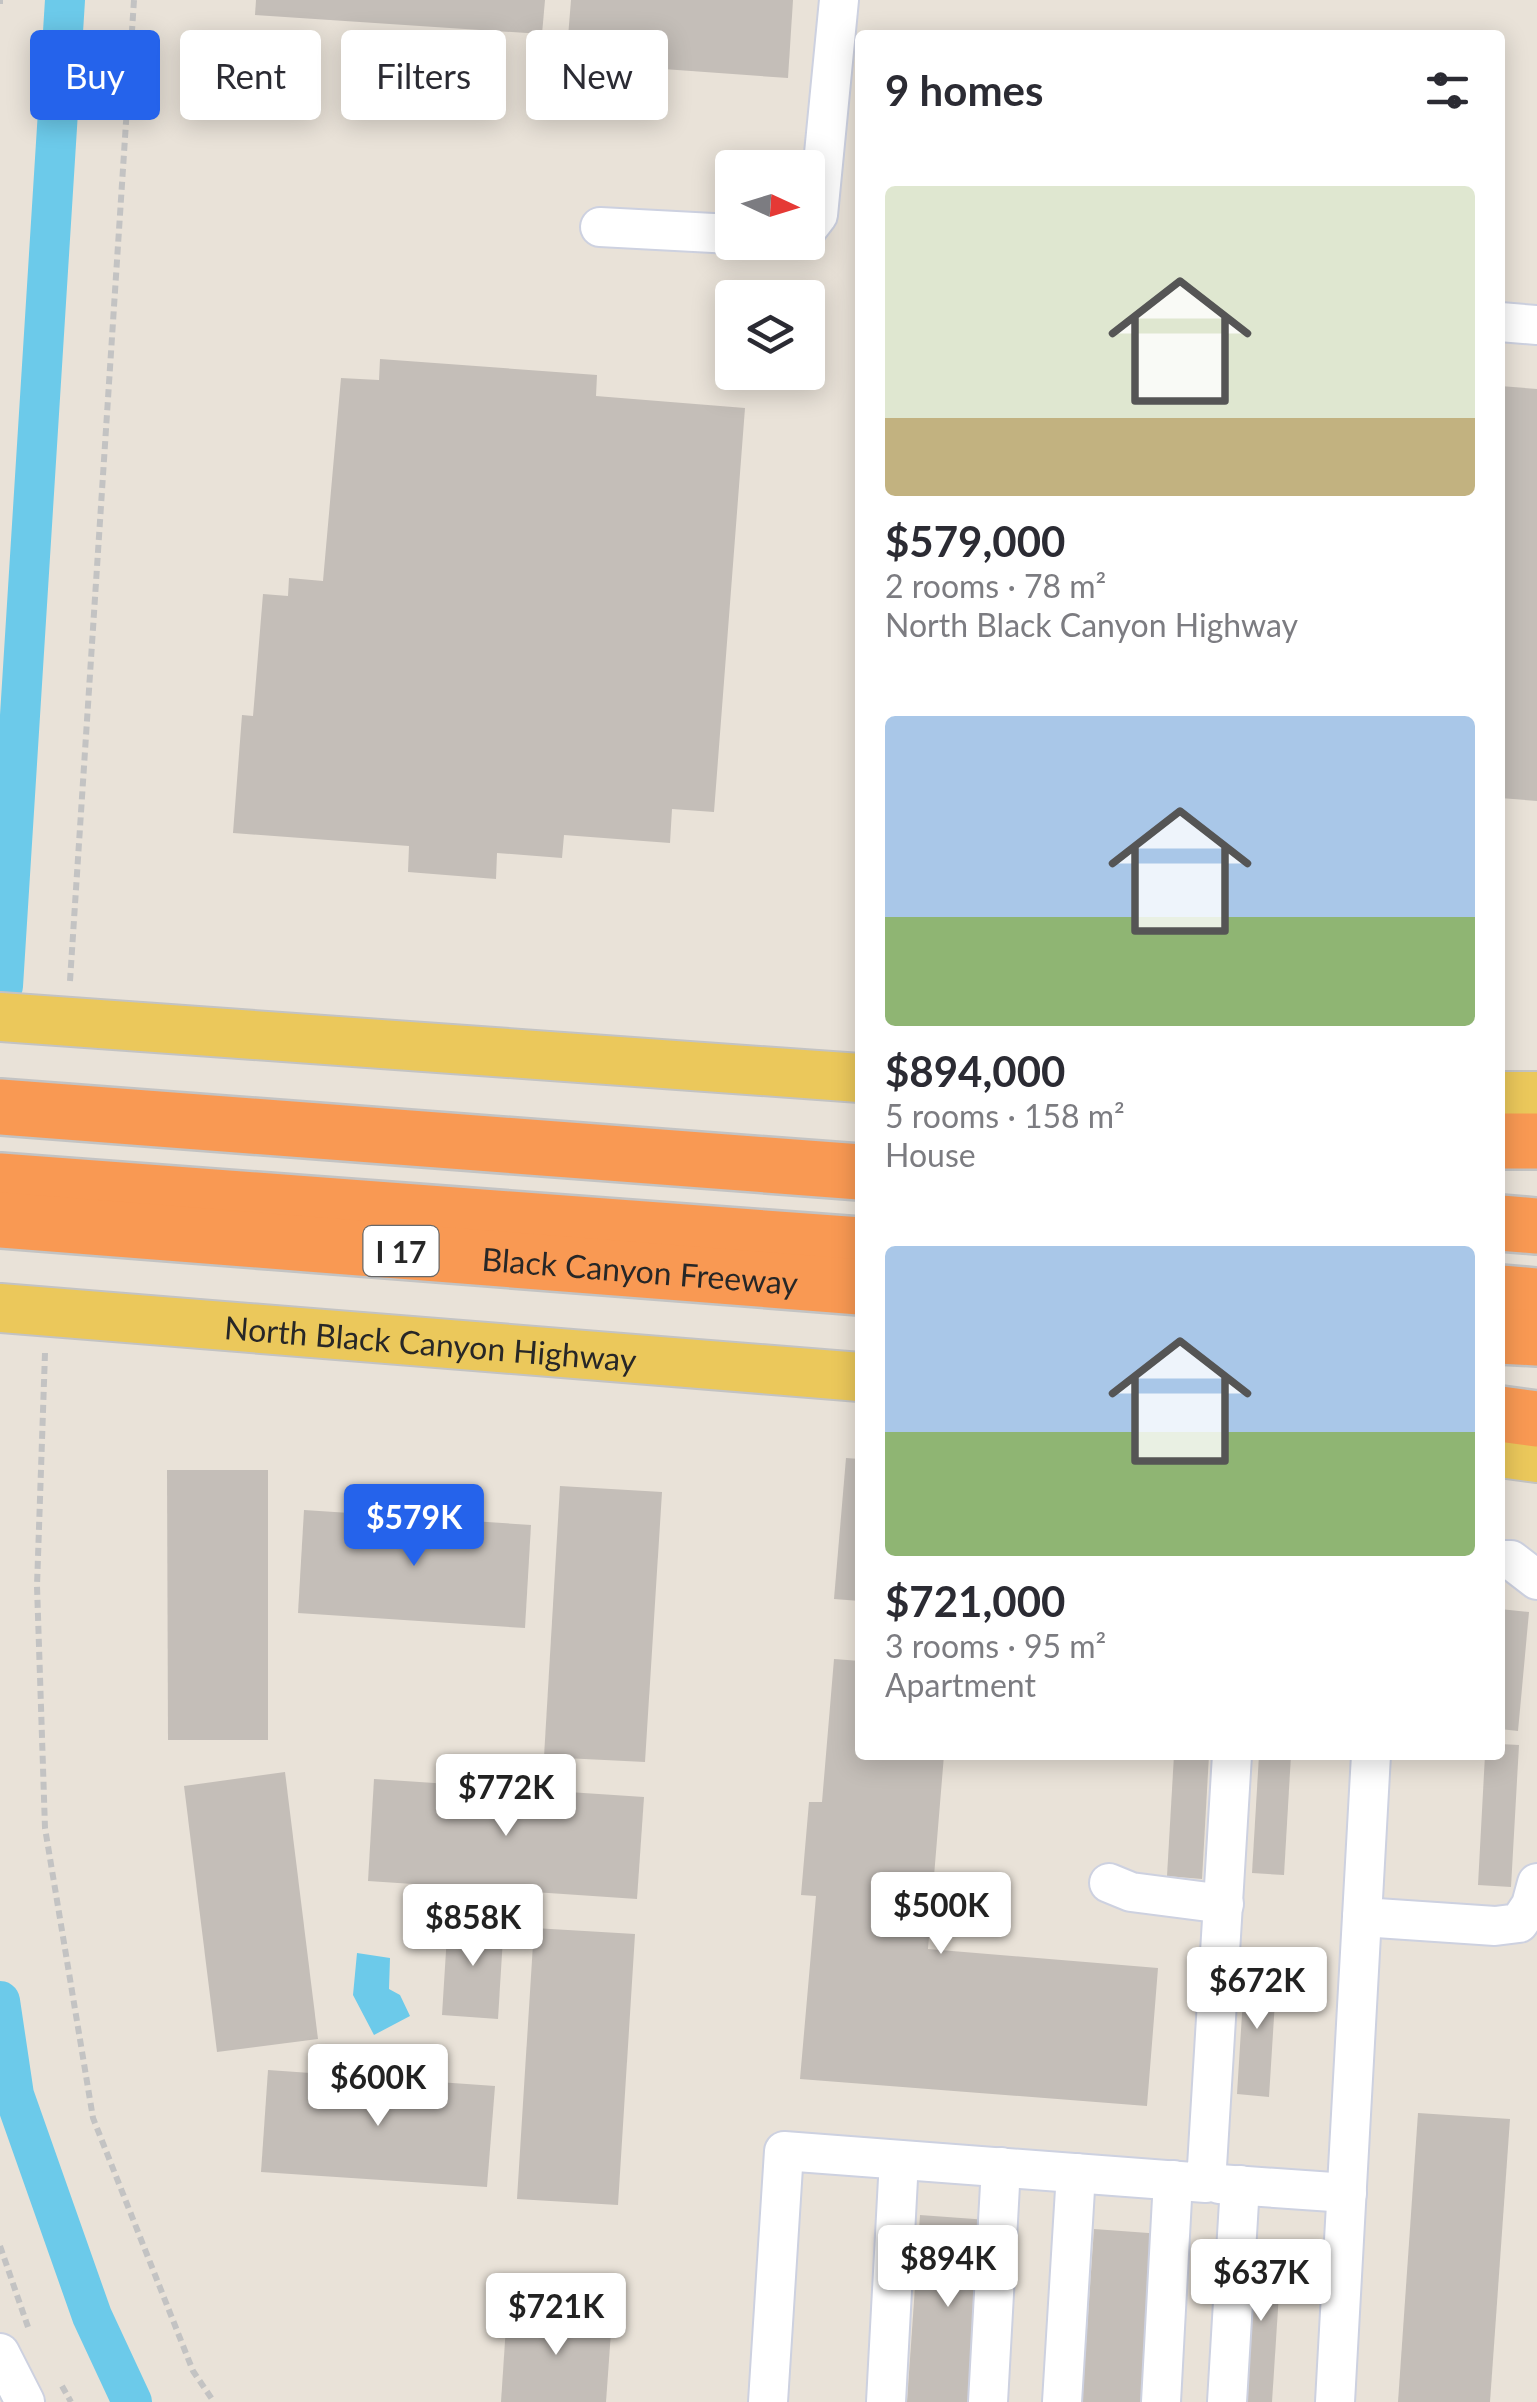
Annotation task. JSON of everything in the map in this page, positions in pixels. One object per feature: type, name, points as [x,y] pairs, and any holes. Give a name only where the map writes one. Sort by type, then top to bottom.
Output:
[{"type":"highway","points":[[20,1108],[855,1172]]},
{"type":"highway","points":[[1505,1140],[1537,1141]]},
{"type":"highway","points":[[752,1164],[855,1153]]},
{"type":"highway","points":[[18,1202],[855,1245]]},
{"type":"highway","name":"Black Canyon Freeway","points":[[18,1202],[855,1287]]},
{"type":"highway","points":[[1505,1223],[1537,1226]]},
{"type":"highway","points":[[770,1280],[855,1309]]},
{"type":"highway","points":[[1505,1293],[1537,1296]]},
{"type":"highway","points":[[1505,1336],[1537,1338]]},
{"type":"highway","points":[[1505,1415],[1537,1419]]},
{"type":"main road","points":[[0,1018],[855,1078]]},
{"type":"main road","points":[[1505,1096],[1537,1096]]},
{"type":"main road","name":"North Black Canyon Highway","points":[[24,1318],[855,1377]]},
{"type":"main road","points":[[1505,1454],[1537,1458]]},
{"type":"street","points":[[824,150],[839,0]]},
{"type":"street","points":[[600,227],[715,233]]},
{"type":"street","points":[[1505,322],[1537,325]]},
{"type":"street","points":[[1505,1560],[1512,1560],[1537,1580]]},
{"type":"street","points":[[1161,2402],[1206,2183],[1232,1760]]},
{"type":"street","points":[[1335,2402],[1371,1760]]},
{"type":"street","points":[[1362,1917],[1495,1926],[1519,1922],[1531,1906],[1537,1882]]},
{"type":"street","points":[[1109,1883],[1131,1892],[1224,1904]]},
{"type":"street","points":[[768,2402],[784,2151],[1347,2193]]},
{"type":"street","points":[[886,2402],[900,2160]]},
{"type":"street","points":[[988,2402],[1001,2167]]},
{"type":"street","points":[[1062,2402],[1076,2173]]},
{"type":"street","points":[[1206,2183],[1227,2402]]},
{"type":"street","points":[[0,2353],[25,2402]]},
{"type":"path","points":[[57,1021],[134,0]]},
{"type":"path","points":[[24,1318],[45,1828],[93,2118],[194,2371],[214,2402]]},
{"type":"path","points":[[0,2246],[35,2339]]},
{"type":"path","points":[[53,2370],[71,2402]]},
{"type":"water","points":[[357,1953],[390,1958],[389,1989],[400,1995],[410,2016],[374,2035],[353,1995]]},
{"type":"building","points":[[256,0],[545,0],[542,30],[526,33],[255,15]]},
{"type":"building","points":[[571,0],[793,0],[788,78],[668,69],[668,30],[569,30]]},
{"type":"building","points":[[380,359],[597,375],[596,396],[745,408],[714,812],[672,809],[670,843],[564,835],[562,858],[497,853],[496,879],[408,872],[409,846],[233,833],[242,715],[253,716],[263,594],[288,596],[289,578],[323,581],[341,378],[379,380]]},
{"type":"building","points":[[1505,386],[1537,389],[1537,801],[1505,798]]},
{"type":"building","points":[[846,1458],[855,1459],[855,1601],[834,1599]]},
{"type":"building","points":[[167,1470],[268,1470],[268,1740],[168,1740]]},
{"type":"building","points":[[560,1486],[662,1492],[645,1762],[544,1757]]},
{"type":"building","points":[[304,1510],[531,1525],[525,1628],[298,1613]]},
{"type":"building","points":[[1505,1610],[1529,1612],[1518,1731],[1505,1730]]},
{"type":"building","points":[[834,1659],[855,1661],[855,1760],[944,1760],[928,1949],[1158,1968],[1147,2106],[800,2079],[816,1896],[801,1895],[809,1802],[822,1802]]},
{"type":"building","points":[[1505,1744],[1519,1745],[1511,1887],[1478,1885],[1485,1760],[1505,1760]]},
{"type":"building","points":[[1174,1760],[1209,1760],[1202,1879],[1167,1876]]},
{"type":"building","points":[[1259,1760],[1291,1760],[1284,1875],[1252,1873]]},
{"type":"building","points":[[285,1772],[318,2039],[217,2052],[184,1786]]},
{"type":"building","points":[[374,1779],[644,1797],[637,1899],[368,1881]]},
{"type":"building","points":[[448,1919],[504,1921],[498,2019],[442,2015]]},
{"type":"building","points":[[534,1928],[635,1934],[618,2205],[517,2199]]},
{"type":"building","points":[[1245,1967],[1277,1969],[1269,2097],[1237,2094]]},
{"type":"building","points":[[268,2070],[495,2086],[487,2187],[261,2172]]},
{"type":"building","points":[[1418,2113],[1510,2119],[1490,2402],[1398,2402]]},
{"type":"building","points":[[920,2215],[988,2220],[976,2402],[907,2402]]},
{"type":"building","points":[[1094,2229],[1162,2234],[1150,2402],[1082,2402]]},
{"type":"building","points":[[1249,2246],[1282,2247],[1272,2402],[1240,2402]]},
{"type":"building","points":[[507,2311],[612,2318],[606,2402],[501,2402]]},
{"type":"waterway","points":[[3,986],[65,0]]},
{"type":"waterway","points":[[0,2001],[14,2095],[92,2316],[132,2402]]}]
